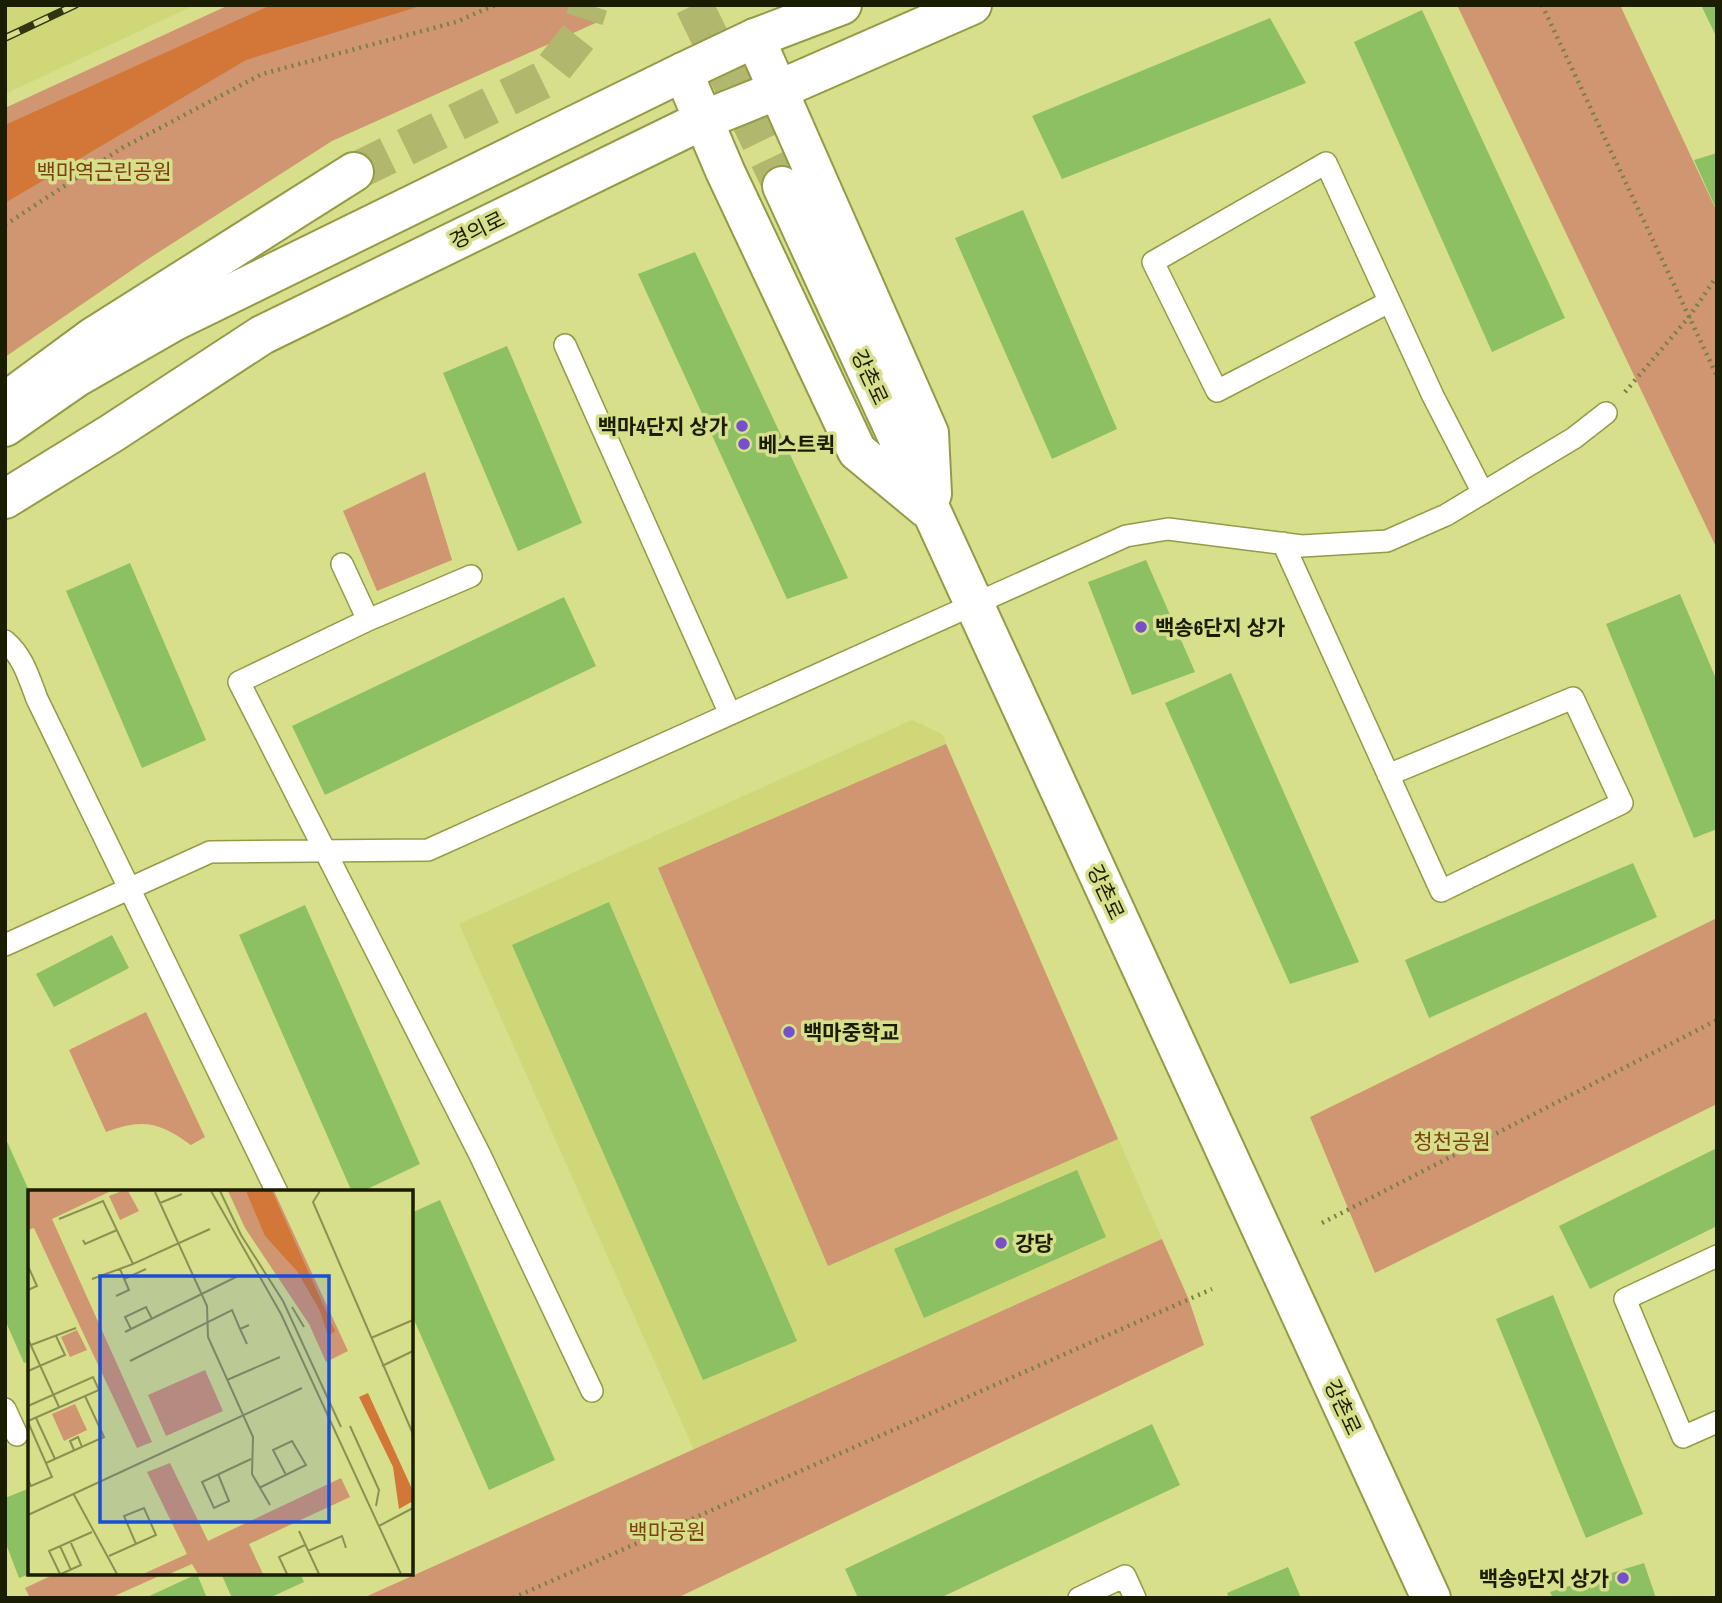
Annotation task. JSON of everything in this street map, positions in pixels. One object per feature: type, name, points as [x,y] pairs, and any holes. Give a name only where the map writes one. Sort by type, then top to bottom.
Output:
[{"type":"main road","points":[[5,428],[77,377],[173,322],[683,72],[755,38],[842,5]]},
{"type":"main road","name":"경의로","points":[[5,499],[262,335],[703,120],[972,5]]},
{"type":"main road","points":[[755,38],[929,433],[933,514]]},
{"type":"main road","points":[[683,72],[857,451],[933,514]]},
{"type":"main road","points":[[5,402],[93,337],[354,172]]},
{"type":"main road","name":"강촌로","points":[[782,186],[1431,1598]]},
{"type":"lane","points":[[1389,302],[1217,391],[1153,262],[1326,163],[1433,396],[1483,493]]},
{"type":"lane","points":[[565,345],[730,715]]},
{"type":"lane","points":[[5,945],[210,852],[428,850],[1126,536],[1168,529],[1302,546],[1387,541],[1446,515],[1574,438],[1606,413]]},
{"type":"lane","points":[[1283,543],[1388,775],[1441,891],[1622,803],[1573,698],[1388,775]]},
{"type":"lane","points":[[342,564],[368,620]]},
{"type":"lane","points":[[471,576],[368,620],[239,682],[480,1155],[592,1391]]},
{"type":"lane","points":[[5,641],[15,649],[24,665],[37,699],[276,1190]]},
{"type":"lane","points":[[1717,1256],[1625,1298],[1684,1437],[1717,1422]]},
{"type":"lane","points":[[5,1409],[17,1435]]},
{"type":"lane","points":[[1080,1598],[1125,1576],[1135,1598]]},
{"type":"path","points":[[5,225],[122,148],[262,74],[456,22],[495,5]]},
{"type":"path","points":[[1542,5],[1717,376]]},
{"type":"path","points":[[1606,413],[1689,317],[1717,276]]},
{"type":"path","points":[[1322,1223],[1717,1020]]},
{"type":"path","points":[[513,1598],[1212,1289]]},
{"type":"shaded area","points":[[5,5],[195,5],[5,94]]},
{"type":"shaded area","points":[[271,5],[417,7],[246,60],[5,203],[5,125]]},
{"type":"shaded area","name":"백마중학교","points":[[912,720],[942,734],[1162,1239],[694,1450],[459,924]]},
{"type":"green space","name":"백마역근린공원","points":[[229,5],[592,5],[600,21],[332,141],[148,259],[5,357],[5,108]]},
{"type":"green space","points":[[1457,5],[1620,5],[1717,212],[1717,549]]},
{"type":"green space","points":[[425,472],[452,560],[377,591],[343,511]]},
{"type":"green space","points":[[946,744],[1118,1139],[828,1266],[658,868]]},
{"type":"green space","name":"청천공원","points":[[1717,918],[1717,1104],[1375,1273],[1310,1117]]},
{"type":"green space","points":[[146,1012],[205,1137],[191,1145],[170,1131],[150,1125],[130,1125],[106,1132],[69,1050]]},
{"type":"green space","name":"백마공원","points":[[1162,1239],[1189,1300],[1204,1345],[677,1598],[363,1598]]},
{"type":"green space","points":[[53,1575],[157,1577],[110,1598],[30,1598],[25,1588]]},
{"type":"building","points":[[1701,5],[1717,5],[1717,38]]},
{"type":"building","points":[[1422,10],[1565,318],[1492,352],[1354,42]]},
{"type":"building","points":[[1270,18],[1306,83],[1062,179],[1032,116]]},
{"type":"building","points":[[1717,153],[1717,211],[1694,160]]},
{"type":"building","points":[[1023,210],[1117,429],[1052,459],[955,238]]},
{"type":"building","name":"백마4단지 상가","points":[[695,252],[848,578],[787,599],[638,274]]},
{"type":"building","points":[[507,346],[582,523],[518,551],[443,373]]},
{"type":"building","name":"백송6단지 상가","points":[[1146,560],[1195,672],[1132,695],[1088,582]]},
{"type":"building","points":[[130,563],[206,740],[142,768],[66,591]]},
{"type":"building","points":[[1680,594],[1717,681],[1717,829],[1694,838],[1606,624]]},
{"type":"building","points":[[564,597],[596,666],[325,795],[292,726]]},
{"type":"building","points":[[1231,673],[1359,962],[1290,984],[1165,703]]},
{"type":"building","points":[[1633,863],[1657,917],[1429,1018],[1405,960]]},
{"type":"building","points":[[609,902],[797,1341],[703,1380],[512,945]]},
{"type":"building","points":[[305,905],[420,1164],[365,1190],[351,1190],[239,935]]},
{"type":"building","points":[[112,935],[129,968],[54,1007],[36,974]]},
{"type":"building","points":[[5,1137],[29,1190],[28,1361],[24,1363],[5,1320]]},
{"type":"building","points":[[1717,1148],[1717,1226],[1590,1289],[1559,1226]]},
{"type":"building","name":"강당","points":[[1077,1170],[1106,1237],[924,1318],[894,1249]]},
{"type":"building","points":[[440,1200],[555,1460],[489,1490],[413,1318],[413,1212]]},
{"type":"building","points":[[1553,1295],[1643,1514],[1586,1538],[1496,1319]]},
{"type":"building","points":[[1152,1424],[1180,1485],[940,1598],[858,1598],[845,1569]]},
{"type":"building","points":[[28,1489],[28,1575],[19,1578],[5,1541],[5,1498]]},
{"type":"building","name":"백송9단지 상가","points":[[1644,1563],[1656,1598],[1553,1598],[1550,1592]]},
{"type":"building","points":[[1288,1567],[1301,1598],[1229,1598],[1227,1593]]},
{"type":"building","points":[[197,1575],[207,1598],[145,1598]]},
{"type":"building","points":[[222,1575],[301,1575],[304,1582],[269,1598],[232,1598]]},
{"type":"tunnel","points":[[354,172],[545,79],[579,36],[589,5]]},
{"type":"tunnel","points":[[694,5],[782,186]]},
{"type":"railway","points":[[5,38],[75,5]]},
{"type":"place","name":"백마4단지 상가","points":[[742,426]]},
{"type":"place","name":"베스트퀵","points":[[744,444]]},
{"type":"place","name":"백송6단지 상가","points":[[1141,627]]},
{"type":"place","name":"백마중학교","points":[[789,1032]]},
{"type":"place","name":"강당","points":[[1001,1243]]},
{"type":"place","name":"백송9단지 상가","points":[[1623,1578]]}]
